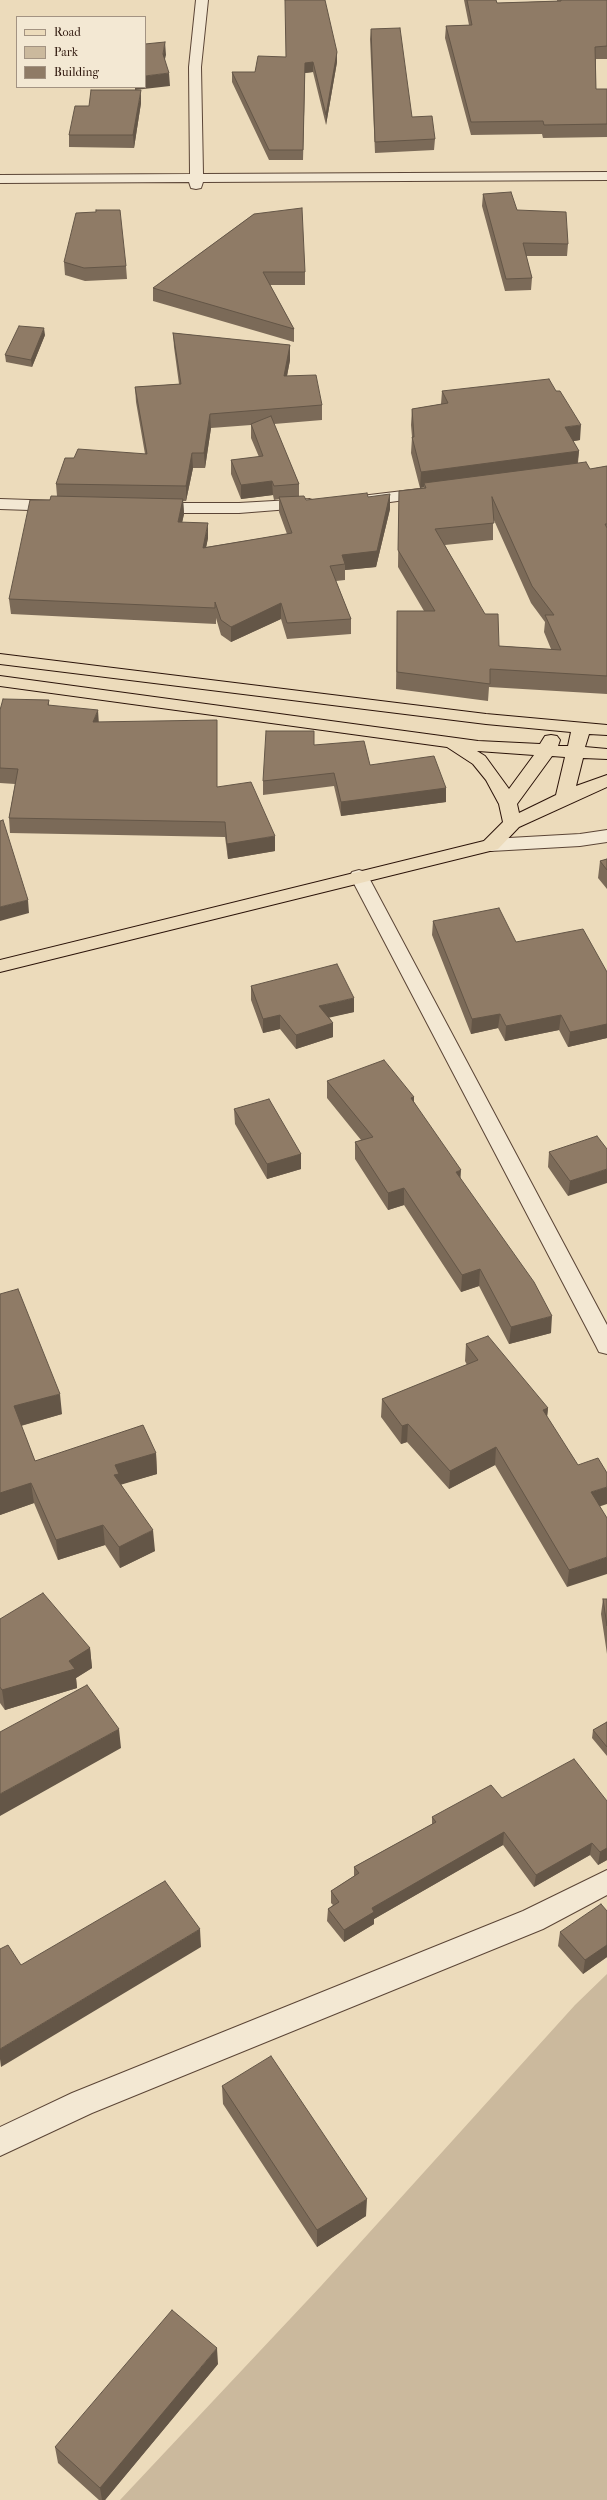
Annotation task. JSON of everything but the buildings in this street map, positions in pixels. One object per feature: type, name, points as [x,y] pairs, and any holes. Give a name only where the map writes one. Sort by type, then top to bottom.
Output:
[{"type":"main road","points":[[0,659],[581,729],[607,730]]},
{"type":"main road","points":[[0,680],[478,746],[607,754]]},
{"type":"main road","points":[[508,804],[547,750],[557,726]]},
{"type":"main road","points":[[564,798],[581,729]]},
{"type":"main road","points":[[446,742],[479,760],[494,778],[508,804],[512,823]]},
{"type":"main road","points":[[0,966],[126,937],[359,876],[491,845],[512,823],[564,798],[607,780]]},
{"type":"street","points":[[196,181],[197,154],[195,66],[202,0]]},
{"type":"street","points":[[159,177],[190,164],[197,154]]},
{"type":"street","points":[[0,186],[196,181],[607,176]]},
{"type":"street","points":[[0,179],[159,177],[196,181],[607,183]]},
{"type":"street","points":[[346,502],[444,491]]},
{"type":"street","points":[[134,508],[239,508],[323,503]]},
{"type":"street","points":[[0,504],[72,506]]},
{"type":"street","points":[[491,845],[580,840],[607,836]]},
{"type":"street","points":[[359,876],[607,1346]]},
{"type":"street","points":[[0,2142],[82,2103],[533,1920],[607,1882]]},
{"type":"green space","points":[[607,1974],[607,2500],[120,2500],[321,2286],[575,2005]]}]
